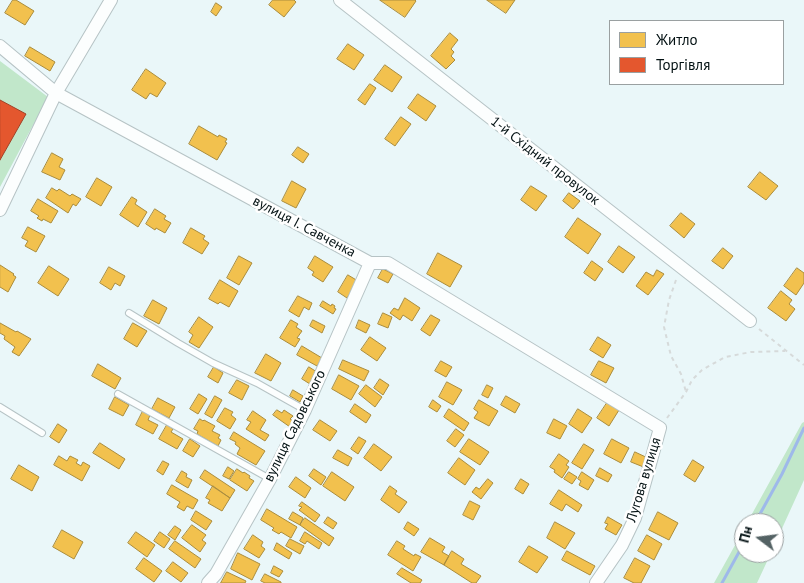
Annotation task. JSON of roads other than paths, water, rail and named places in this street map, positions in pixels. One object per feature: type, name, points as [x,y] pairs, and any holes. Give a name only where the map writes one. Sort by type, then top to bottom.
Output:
[{"type":"street","points":[[0,210],[56,93],[111,0]]},
{"type":"street","name":"1-й Східний провулок","points":[[340,0],[750,321]]},
{"type":"street","name":"вулиця І. Савченка","points":[[0,46],[56,93],[370,263],[388,263],[660,428]]},
{"type":"street","name":"вулиця Садовського","points":[[208,583],[216,574],[270,479],[305,410],[370,263]]},
{"type":"street","name":"Лугова вулиця","points":[[596,583],[622,545],[635,518],[660,428]]},
{"type":"lane","points":[[129,313],[213,363],[257,383],[305,410]]},
{"type":"lane","points":[[118,394],[270,479]]},
{"type":"lane","points":[[0,406],[42,433]]},
{"type":"waterway","points":[[761,513],[804,428]]},
{"type":"waterway","points":[[722,583],[734,561]]}]
